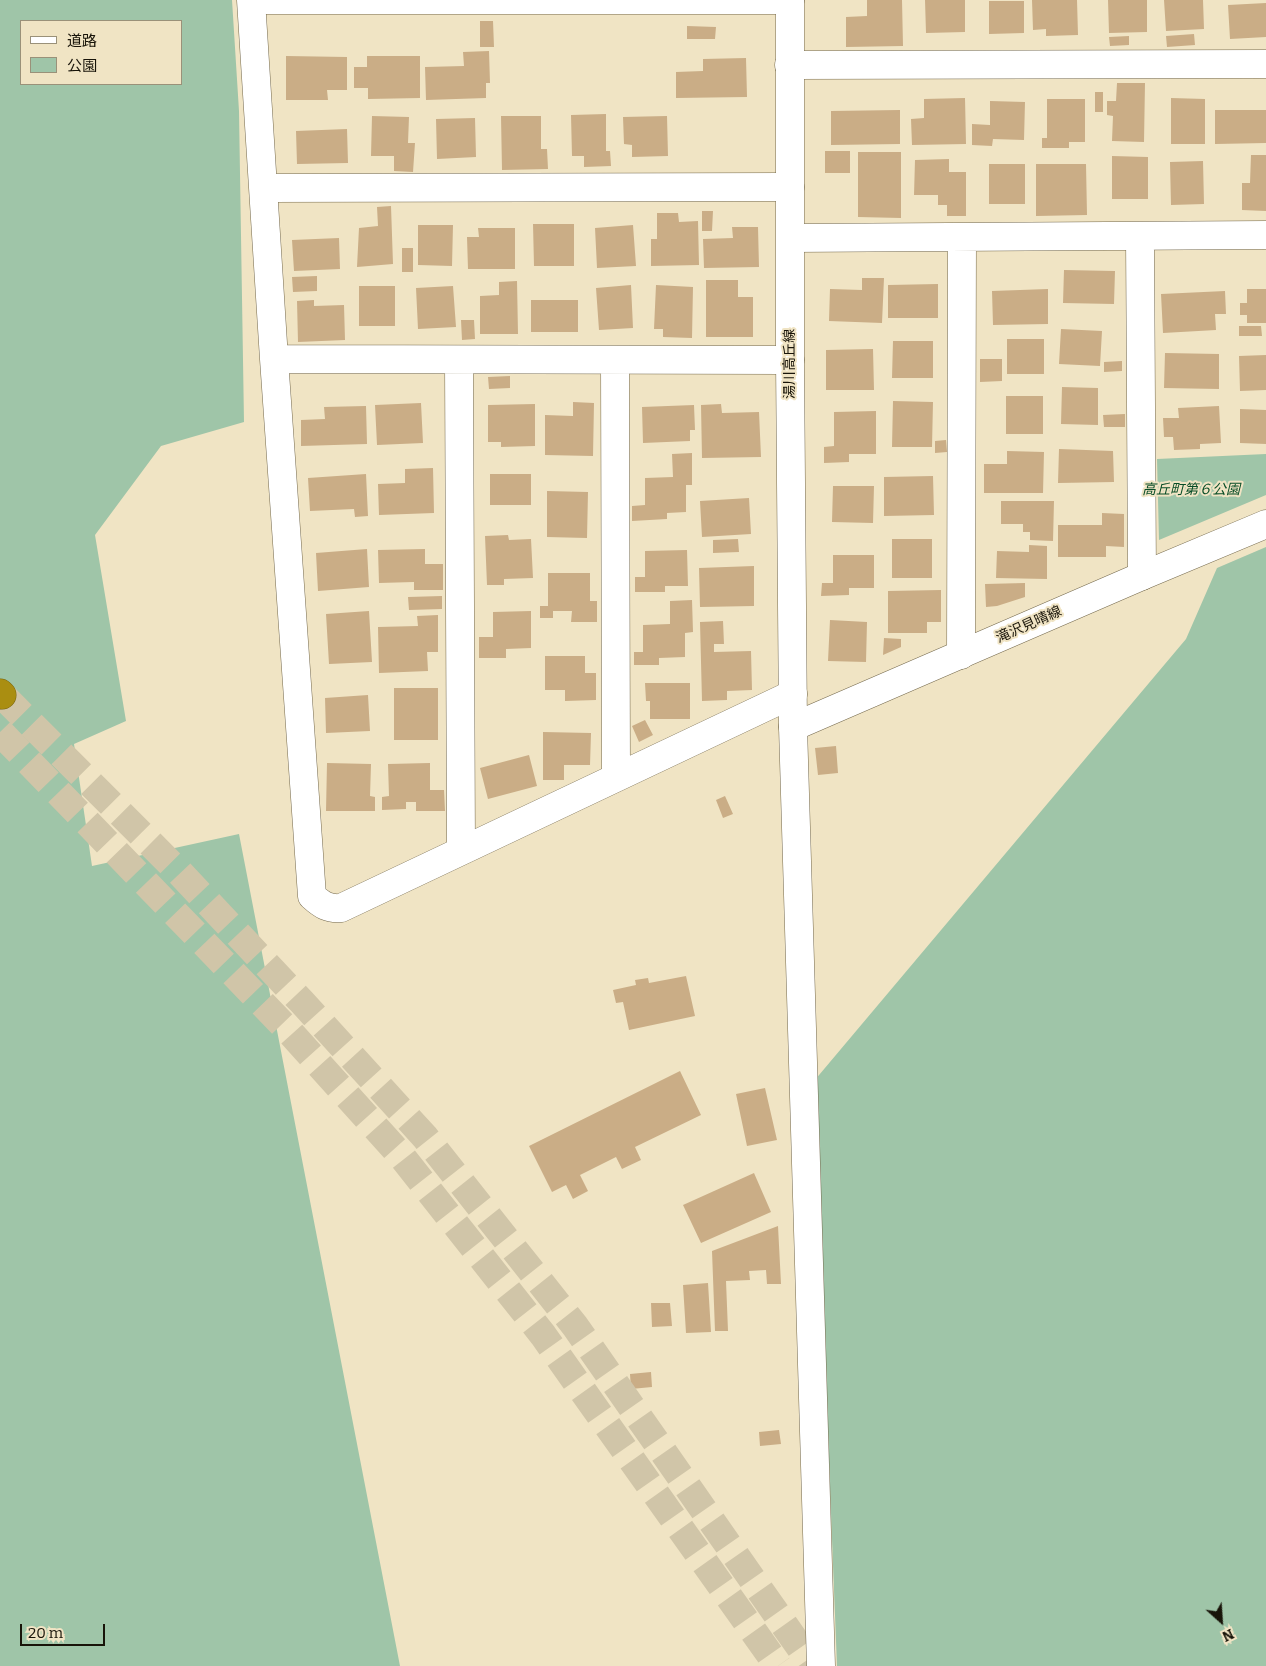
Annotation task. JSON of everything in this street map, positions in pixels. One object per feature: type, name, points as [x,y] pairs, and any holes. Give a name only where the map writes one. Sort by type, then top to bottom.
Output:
[{"type":"street","points":[[790,0],[252,0],[274,359],[312,896],[322,905],[331,909],[341,908],[793,694]]},
{"type":"street","name":"湯川高丘線","points":[[790,0],[793,727],[821,1666]]},
{"type":"street","points":[[789,65],[1266,64]]},
{"type":"street","points":[[263,188],[790,187]]},
{"type":"street","points":[[791,238],[1266,235]]},
{"type":"street","points":[[961,655],[962,236]]},
{"type":"street","points":[[1140,236],[1142,576]]},
{"type":"street","points":[[274,359],[790,360]]},
{"type":"street","points":[[460,360],[461,850]]},
{"type":"street","points":[[615,360],[616,777]]},
{"type":"street","name":"滝沢見晴線","points":[[793,727],[1266,524]]},
{"type":"green space","points":[[0,0],[232,0],[239,111],[244,422],[161,446],[95,535],[126,721],[74,744],[92,866],[239,834],[400,1666],[0,1666]]},
{"type":"green space","name":"高丘町第６公園","points":[[1266,454],[1266,495],[1159,540],[1157,459]]},
{"type":"green space","points":[[1266,547],[1266,1666],[837,1666],[814,1081],[1186,639],[1217,568]]},
{"type":"building","points":[[867,0],[902,0],[903,46],[846,47],[846,17],[867,16]]},
{"type":"building","points":[[925,0],[965,0],[965,32],[926,33]]},
{"type":"building","points":[[1032,0],[1077,0],[1078,35],[1046,36],[1046,29],[1033,30]]},
{"type":"building","points":[[1108,0],[1147,0],[1147,32],[1109,33]]},
{"type":"building","points":[[1164,0],[1203,0],[1204,29],[1166,31]]},
{"type":"building","points":[[989,1],[1024,1],[1024,33],[989,34]]},
{"type":"building","points":[[1266,3],[1266,37],[1230,39],[1228,5]]},
{"type":"building","points":[[480,21],[493,21],[494,47],[480,47]]},
{"type":"building","points":[[687,26],[716,27],[715,39],[687,39]]},
{"type":"building","points":[[1194,34],[1195,45],[1167,47],[1166,36]]},
{"type":"building","points":[[1129,36],[1129,45],[1110,46],[1109,37]]},
{"type":"building","points":[[489,51],[490,83],[486,83],[486,98],[426,100],[425,67],[464,66],[463,52]]},
{"type":"building","points":[[286,56],[347,57],[347,90],[327,90],[328,100],[286,100]]},
{"type":"building","points":[[367,56],[420,56],[420,98],[368,99],[368,88],[354,88],[354,67],[367,67]]},
{"type":"building","points":[[746,58],[747,97],[676,98],[676,72],[703,71],[703,59]]},
{"type":"building","points":[[1117,83],[1145,83],[1144,142],[1112,141],[1113,116],[1107,115],[1107,101],[1116,101]]},
{"type":"building","points":[[1095,92],[1103,92],[1103,112],[1095,112]]},
{"type":"building","points":[[965,98],[966,144],[912,145],[911,119],[924,118],[924,99]]},
{"type":"building","points":[[1171,98],[1205,99],[1205,144],[1171,144]]},
{"type":"building","points":[[1047,99],[1085,99],[1085,142],[1069,142],[1069,148],[1042,148],[1042,138],[1047,138]]},
{"type":"building","points":[[990,101],[1025,102],[1024,140],[993,139],[992,146],[972,145],[972,124],[990,125]]},
{"type":"building","points":[[900,110],[900,144],[831,145],[831,111]]},
{"type":"building","points":[[1215,110],[1266,110],[1266,143],[1215,144]]},
{"type":"building","points":[[606,114],[606,151],[610,151],[611,166],[584,167],[584,156],[572,156],[571,115]]},
{"type":"building","points":[[372,116],[409,117],[408,143],[415,143],[413,172],[394,171],[394,156],[371,156]]},
{"type":"building","points":[[501,116],[541,116],[541,149],[547,149],[548,169],[502,170]]},
{"type":"building","points":[[667,116],[668,156],[632,157],[632,145],[624,144],[623,117]]},
{"type":"building","points":[[475,118],[476,157],[437,159],[436,119]]},
{"type":"building","points":[[347,129],[348,163],[297,164],[296,131]]},
{"type":"building","points":[[825,151],[850,151],[850,173],[825,173]]},
{"type":"building","points":[[858,152],[901,152],[901,218],[858,217]]},
{"type":"building","points":[[1251,155],[1266,155],[1266,211],[1242,210],[1242,183],[1250,183]]},
{"type":"building","points":[[1112,156],[1148,157],[1148,199],[1112,199]]},
{"type":"building","points":[[949,159],[949,172],[966,172],[966,216],[947,216],[947,205],[938,205],[938,195],[914,195],[915,160]]},
{"type":"building","points":[[1203,161],[1204,204],[1171,205],[1170,162]]},
{"type":"building","points":[[989,164],[1025,164],[1025,204],[989,204]]},
{"type":"building","points":[[1036,164],[1086,164],[1087,215],[1036,216]]},
{"type":"building","points":[[391,206],[393,264],[357,267],[359,228],[378,226],[377,207]]},
{"type":"building","points":[[702,211],[713,211],[712,231],[702,231]]},
{"type":"building","points":[[657,213],[678,213],[679,222],[698,221],[699,265],[651,266],[651,239],[657,239]]},
{"type":"building","points":[[533,224],[574,224],[574,266],[534,266]]},
{"type":"building","points":[[418,225],[453,225],[452,266],[418,265]]},
{"type":"building","points":[[633,225],[636,266],[597,268],[595,228]]},
{"type":"building","points":[[732,227],[758,227],[759,267],[704,268],[703,239],[733,238]]},
{"type":"building","points":[[478,228],[515,228],[515,269],[468,269],[467,237],[479,237]]},
{"type":"building","points":[[339,238],[340,269],[294,271],[292,240]]},
{"type":"building","points":[[402,248],[413,248],[413,272],[402,272]]},
{"type":"building","points":[[1064,270],[1115,271],[1114,304],[1063,303]]},
{"type":"building","points":[[317,276],[317,291],[293,292],[292,277]]},
{"type":"building","points":[[862,278],[884,278],[882,323],[829,321],[830,289],[862,290]]},
{"type":"building","points":[[706,280],[738,280],[738,297],[753,297],[753,337],[706,337]]},
{"type":"building","points":[[517,281],[518,334],[480,334],[480,296],[499,295],[499,282]]},
{"type":"building","points":[[938,284],[938,318],[888,318],[888,285]]},
{"type":"building","points":[[631,285],[633,328],[599,330],[596,288]]},
{"type":"building","points":[[656,285],[693,287],[692,338],[663,337],[663,329],[654,329]]},
{"type":"building","points":[[359,286],[395,286],[395,326],[359,326]]},
{"type":"building","points":[[453,286],[456,327],[418,329],[416,288]]},
{"type":"building","points":[[1048,289],[1048,324],[993,325],[992,291]]},
{"type":"building","points":[[1247,289],[1266,289],[1266,323],[1247,323],[1247,315],[1240,315],[1240,303],[1247,303]]},
{"type":"building","points":[[1225,291],[1226,314],[1215,314],[1216,330],[1163,333],[1161,294]]},
{"type":"building","points":[[314,300],[314,306],[344,305],[345,340],[298,342],[297,301]]},
{"type":"building","points":[[531,300],[578,300],[578,332],[531,332]]},
{"type":"building","points":[[461,320],[474,320],[475,339],[462,340]]},
{"type":"building","points":[[1239,326],[1261,326],[1262,336],[1239,336]]},
{"type":"building","points":[[1061,329],[1102,331],[1100,366],[1059,364]]},
{"type":"building","points":[[1007,339],[1044,339],[1044,374],[1007,374]]},
{"type":"building","points":[[893,341],[933,341],[933,378],[892,378]]},
{"type":"building","points":[[873,349],[874,390],[826,390],[826,350]]},
{"type":"building","points":[[1165,353],[1219,354],[1219,389],[1164,388]]},
{"type":"building","points":[[1266,355],[1266,390],[1240,391],[1239,356]]},
{"type":"building","points":[[980,359],[1002,359],[1002,381],[980,382]]},
{"type":"building","points":[[1122,361],[1122,371],[1104,372],[1104,362]]},
{"type":"building","points":[[510,376],[510,388],[489,389],[488,377]]},
{"type":"building","points":[[1062,387],[1098,388],[1098,425],[1061,424]]},
{"type":"building","points":[[1006,396],[1043,396],[1043,434],[1006,434]]},
{"type":"building","points":[[893,401],[933,402],[932,447],[892,447]]},
{"type":"building","points":[[573,402],[594,403],[593,456],[545,455],[545,415],[573,416]]},
{"type":"building","points":[[421,403],[423,443],[377,445],[375,405]]},
{"type":"building","points":[[535,404],[535,446],[501,447],[501,442],[488,442],[488,405]]},
{"type":"building","points":[[721,404],[722,413],[759,412],[761,457],[702,458],[701,405]]},
{"type":"building","points":[[694,405],[695,430],[690,430],[690,441],[643,443],[642,407]]},
{"type":"building","points":[[366,406],[367,444],[301,446],[301,420],[325,419],[324,407]]},
{"type":"building","points":[[1219,406],[1221,443],[1200,444],[1200,449],[1174,450],[1173,437],[1164,437],[1163,418],[1179,418],[1178,408]]},
{"type":"building","points":[[1240,409],[1266,410],[1266,444],[1240,443]]},
{"type":"building","points":[[876,411],[876,454],[849,454],[849,462],[824,463],[824,447],[834,446],[834,412]]},
{"type":"building","points":[[1125,414],[1125,427],[1104,427],[1103,415]]},
{"type":"building","points":[[946,440],[947,452],[935,453],[935,441]]},
{"type":"building","points":[[1059,449],[1113,451],[1114,482],[1058,483]]},
{"type":"building","points":[[1007,451],[1044,452],[1043,493],[984,493],[984,464],[1007,464]]},
{"type":"building","points":[[692,453],[692,485],[686,485],[686,512],[667,513],[667,519],[632,521],[632,506],[645,505],[645,478],[673,477],[672,454]]},
{"type":"building","points":[[433,468],[434,513],[379,515],[378,484],[405,483],[405,469]]},
{"type":"building","points":[[366,474],[368,516],[355,517],[354,509],[310,511],[308,478]]},
{"type":"building","points":[[490,474],[531,474],[531,505],[490,505]]},
{"type":"building","points":[[933,476],[934,515],[884,516],[884,477]]},
{"type":"building","points":[[833,486],[874,486],[873,523],[832,522]]},
{"type":"building","points":[[547,491],[588,492],[587,538],[547,537]]},
{"type":"building","points":[[749,498],[751,534],[702,537],[700,501]]},
{"type":"building","points":[[1001,501],[1054,501],[1053,541],[1030,540],[1030,532],[1023,532],[1023,524],[1001,524]]},
{"type":"building","points":[[1102,513],[1124,514],[1124,547],[1106,546],[1106,557],[1058,557],[1058,525],[1102,525]]},
{"type":"building","points":[[508,535],[509,540],[531,539],[533,578],[504,579],[504,585],[487,585],[485,536]]},
{"type":"building","points":[[738,539],[739,552],[713,553],[713,540]]},
{"type":"building","points":[[892,539],[932,539],[932,578],[892,578]]},
{"type":"building","points":[[1029,545],[1047,546],[1047,579],[996,578],[997,551],[1029,552]]},
{"type":"building","points":[[367,549],[369,587],[318,591],[316,553]]},
{"type":"building","points":[[425,549],[425,564],[443,564],[443,590],[414,590],[414,582],[379,583],[378,550]]},
{"type":"building","points":[[687,550],[688,586],[665,586],[665,592],[635,592],[635,577],[645,577],[645,551]]},
{"type":"building","points":[[833,555],[874,555],[874,588],[849,588],[849,595],[821,596],[822,583],[833,583]]},
{"type":"building","points":[[754,566],[754,606],[700,607],[699,568]]},
{"type":"building","points":[[548,573],[590,573],[590,601],[597,601],[597,622],[571,622],[572,611],[553,611],[553,618],[540,618],[540,606],[548,606]]},
{"type":"building","points":[[1025,583],[1025,597],[997,606],[986,607],[985,584]]},
{"type":"building","points":[[941,590],[941,622],[927,622],[927,633],[888,633],[888,591]]},
{"type":"building","points":[[442,596],[442,609],[409,610],[408,597]]},
{"type":"building","points":[[692,600],[693,632],[685,633],[685,657],[659,658],[659,665],[634,665],[634,652],[643,652],[643,625],[670,624],[670,601]]},
{"type":"building","points":[[369,611],[372,662],[329,664],[326,614]]},
{"type":"building","points":[[531,611],[531,648],[506,649],[506,658],[479,658],[479,637],[493,637],[493,612]]},
{"type":"building","points":[[438,615],[438,652],[427,652],[428,671],[379,673],[378,627],[418,626],[417,616]]},
{"type":"building","points":[[830,620],[867,622],[866,662],[828,661]]},
{"type":"building","points":[[723,621],[724,644],[714,644],[714,652],[751,651],[752,690],[727,691],[727,700],[702,701],[700,622]]},
{"type":"building","points":[[884,638],[901,639],[901,647],[883,655]]},
{"type":"building","points":[[545,656],[585,656],[585,673],[596,673],[596,700],[565,701],[565,690],[545,690]]},
{"type":"building","points":[[645,683],[690,683],[690,719],[650,719],[650,701],[646,701]]},
{"type":"building","points":[[394,688],[438,688],[438,740],[394,740]]},
{"type":"building","points":[[368,695],[370,731],[326,733],[325,698]]},
{"type":"building","points":[[645,720],[653,735],[639,742],[632,726]]},
{"type":"building","points":[[543,732],[591,733],[590,765],[564,765],[564,780],[543,780]]},
{"type":"building","points":[[836,746],[838,773],[818,775],[815,748]]},
{"type":"building","points":[[529,755],[537,786],[488,799],[480,768]]},
{"type":"building","points":[[327,763],[371,764],[370,796],[375,797],[375,811],[326,811]]},
{"type":"building","points":[[430,763],[430,790],[444,790],[445,811],[416,811],[416,802],[406,802],[406,809],[382,810],[382,797],[389,796],[388,764]]},
{"type":"building","points":[[725,796],[733,814],[723,818],[716,800]]},
{"type":"building","points":[[686,976],[695,1016],[629,1030],[623,1002],[616,1003],[613,990],[636,985],[635,980],[648,978],[649,983]]},
{"type":"building","points":[[680,1071],[701,1115],[635,1147],[641,1160],[622,1169],[616,1157],[580,1175],[588,1191],[573,1199],[566,1185],[552,1192],[529,1146]]},
{"type":"building","points":[[765,1088],[777,1140],[747,1146],[736,1094]]},
{"type":"building","points":[[754,1173],[771,1212],[701,1243],[683,1205]]},
{"type":"building","points":[[778,1226],[781,1284],[767,1284],[766,1270],[749,1271],[750,1280],[726,1281],[728,1331],[715,1331],[712,1251]]},
{"type":"building","points":[[708,1283],[711,1332],[686,1333],[683,1285]]},
{"type":"building","points":[[651,1303],[670,1303],[672,1326],[652,1327]]},
{"type":"building","points":[[651,1372],[652,1387],[631,1389],[630,1374]]},
{"type":"building","points":[[779,1430],[781,1444],[760,1446],[759,1432]]},
{"type":"tunnel","points":[[2,695],[180,873],[302,1002],[425,1137],[575,1326],[813,1666]]},
{"type":"tunnel","points":[[0,732],[289,1031],[403,1158],[543,1335],[778,1666]]}]
